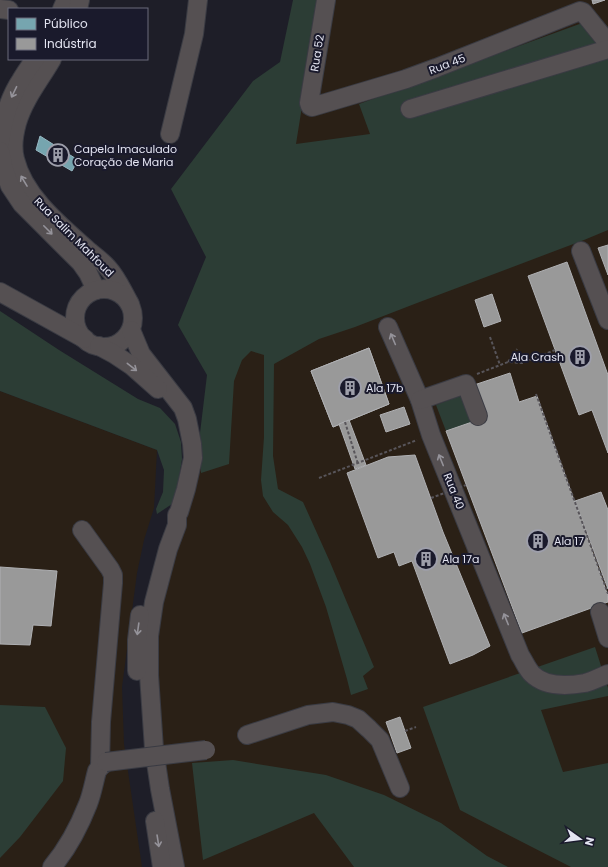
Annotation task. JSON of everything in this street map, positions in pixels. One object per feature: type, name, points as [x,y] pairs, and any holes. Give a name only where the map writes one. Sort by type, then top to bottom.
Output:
[{"type":"street","points":[[170,134],[194,34],[198,0]]},
{"type":"street","name":"Rua 52","points":[[310,106],[309,103],[326,0]]},
{"type":"street","name":"Rua 45","points":[[310,106],[314,107],[436,68],[581,11],[608,43]]},
{"type":"street","points":[[410,109],[608,49]]},
{"type":"street","points":[[0,142],[3,123],[10,100],[20,80],[34,60]]},
{"type":"street","name":"Rua Salim Mahfoud","points":[[51,60],[27,98],[17,123],[14,158],[20,174],[33,197],[60,225],[108,268],[116,278],[130,304]]},
{"type":"street","name":"Rua Salim Mahfoud","points":[[0,150],[4,170],[10,186],[22,204],[81,263],[88,273],[96,290]]},
{"type":"street","points":[[581,251],[608,320]]},
{"type":"street","points":[[106,289],[115,291],[124,296],[130,304],[133,312],[131,330],[125,338],[118,343],[109,346],[92,343],[80,334],[76,318],[77,310],[81,301],[87,294],[96,290],[106,289]]},
{"type":"street","points":[[5,294],[52,313],[59,314],[77,310]]},
{"type":"street","points":[[5,294],[114,354],[132,366],[183,408]]},
{"type":"street","name":"Rua 40","points":[[388,327],[420,400],[431,435],[520,656],[531,673],[538,679],[548,683],[570,685],[586,682],[608,674]]},
{"type":"street","points":[[131,330],[141,354],[183,408],[187,419],[192,444],[192,458],[186,488],[177,515],[169,522],[162,547],[150,636],[149,675],[154,749],[160,789],[176,867]]},
{"type":"street","points":[[420,400],[466,384],[478,416]]},
{"type":"street","points":[[52,867],[60,858],[76,831],[89,803],[96,775],[103,765],[101,722],[113,575],[82,530]]},
{"type":"street","points":[[162,547],[153,558],[142,604],[137,640],[137,664],[142,734],[162,867]]},
{"type":"street","points":[[600,612],[608,638]]},
{"type":"street","points":[[247,735],[308,715],[333,712],[348,714],[358,719],[380,740],[400,788]]},
{"type":"street","points":[[103,765],[206,750]]},
{"type":"path","points":[[490,337],[500,365]]},
{"type":"path","points":[[508,362],[517,349]]},
{"type":"path","points":[[472,376],[508,362],[522,363],[555,350]]},
{"type":"path","points":[[536,394],[608,594]]},
{"type":"path","points":[[345,422],[358,464]]},
{"type":"path","points":[[319,478],[431,435]]},
{"type":"path","points":[[431,498],[466,485]]},
{"type":"path","points":[[405,731],[416,727]]},
{"type":"shaded area","points":[[311,0],[608,0],[608,867],[181,867],[158,750],[156,627],[194,493]]},
{"type":"shaded area","points":[[0,391],[157,450],[154,508],[144,540],[137,573],[122,687],[124,744],[142,867],[0,867]]},
{"type":"green space","points":[[293,0],[319,0],[296,144],[370,134],[359,104],[585,22],[608,59],[608,230],[355,327],[319,339],[274,364],[273,456],[278,489],[303,502],[374,667],[363,676],[368,689],[351,695],[326,607],[310,564],[302,547],[288,525],[273,512],[263,496],[261,480],[264,437],[264,355],[251,351],[242,360],[234,381],[229,464],[201,473],[200,433],[207,375],[178,325],[206,257],[171,189],[253,81],[280,62]]},
{"type":"green space","points":[[0,311],[138,399],[160,408],[175,424],[181,442],[182,459],[177,490],[172,504],[157,514],[156,509],[163,492],[164,470],[157,450],[0,391]]},
{"type":"green space","points":[[465,394],[475,421],[446,431],[436,405]]},
{"type":"green space","points":[[595,647],[608,688],[608,696],[541,710],[563,772],[608,763],[608,867],[571,867],[460,810],[423,707]]},
{"type":"green space","points":[[0,705],[45,707],[66,748],[63,781],[20,837],[0,858]]},
{"type":"green space","points":[[233,760],[326,775],[384,795],[441,823],[487,856],[508,867],[354,867],[314,813],[203,860],[192,763]]},
{"type":"building: Público","name":"Capela Imaculado Coração de Maria","points":[[40,136],[78,160],[72,171],[36,150]]},
{"type":"building: Indústria","points":[[592,0],[605,0],[593,4]]},
{"type":"building: Indústria","points":[[608,245],[608,275],[598,248]]},
{"type":"building: Indústria","name":"Ala Crash","points":[[567,262],[608,375],[608,453],[592,410],[579,415],[528,276]]},
{"type":"building: Indústria","points":[[492,294],[501,321],[484,327],[475,300]]},
{"type":"building: Indústria","name":"Ala 17b","points":[[369,348],[389,404],[333,427],[311,371]]},
{"type":"building: Indústria","name":"Ala 17b","points":[[369,348],[389,404],[333,427],[311,371]]},
{"type":"building: Indústria","name":"Ala 17","points":[[510,373],[519,402],[537,396],[608,596],[608,602],[522,633],[446,431],[475,421],[474,385]]},
{"type":"building: Indústria","points":[[404,407],[410,424],[386,432],[380,415]]},
{"type":"building: Indústria","points":[[349,420],[366,465],[355,469],[339,424]]},
{"type":"building: Indústria","name":"Ala 17a","points":[[415,455],[443,532],[490,646],[473,655],[450,664],[412,561],[399,566],[394,552],[378,558],[347,473],[388,457]]},
{"type":"building: Indústria","points":[[601,492],[608,510],[608,589],[575,501]]},
{"type":"building: Indústria","points":[[0,567],[57,571],[51,626],[33,625],[30,645],[0,644]]},
{"type":"building: Indústria","points":[[400,717],[411,748],[397,753],[386,722]]},
{"type":"place","name":"Capela Imaculado Coração de Maria","points":[[58,155]]},
{"type":"place","name":"Ala Crash","points":[[580,357]]},
{"type":"place","name":"Ala 17b","points":[[350,388]]},
{"type":"place","name":"Ala 17","points":[[538,541]]},
{"type":"place","name":"Ala 17a","points":[[426,559]]}]
